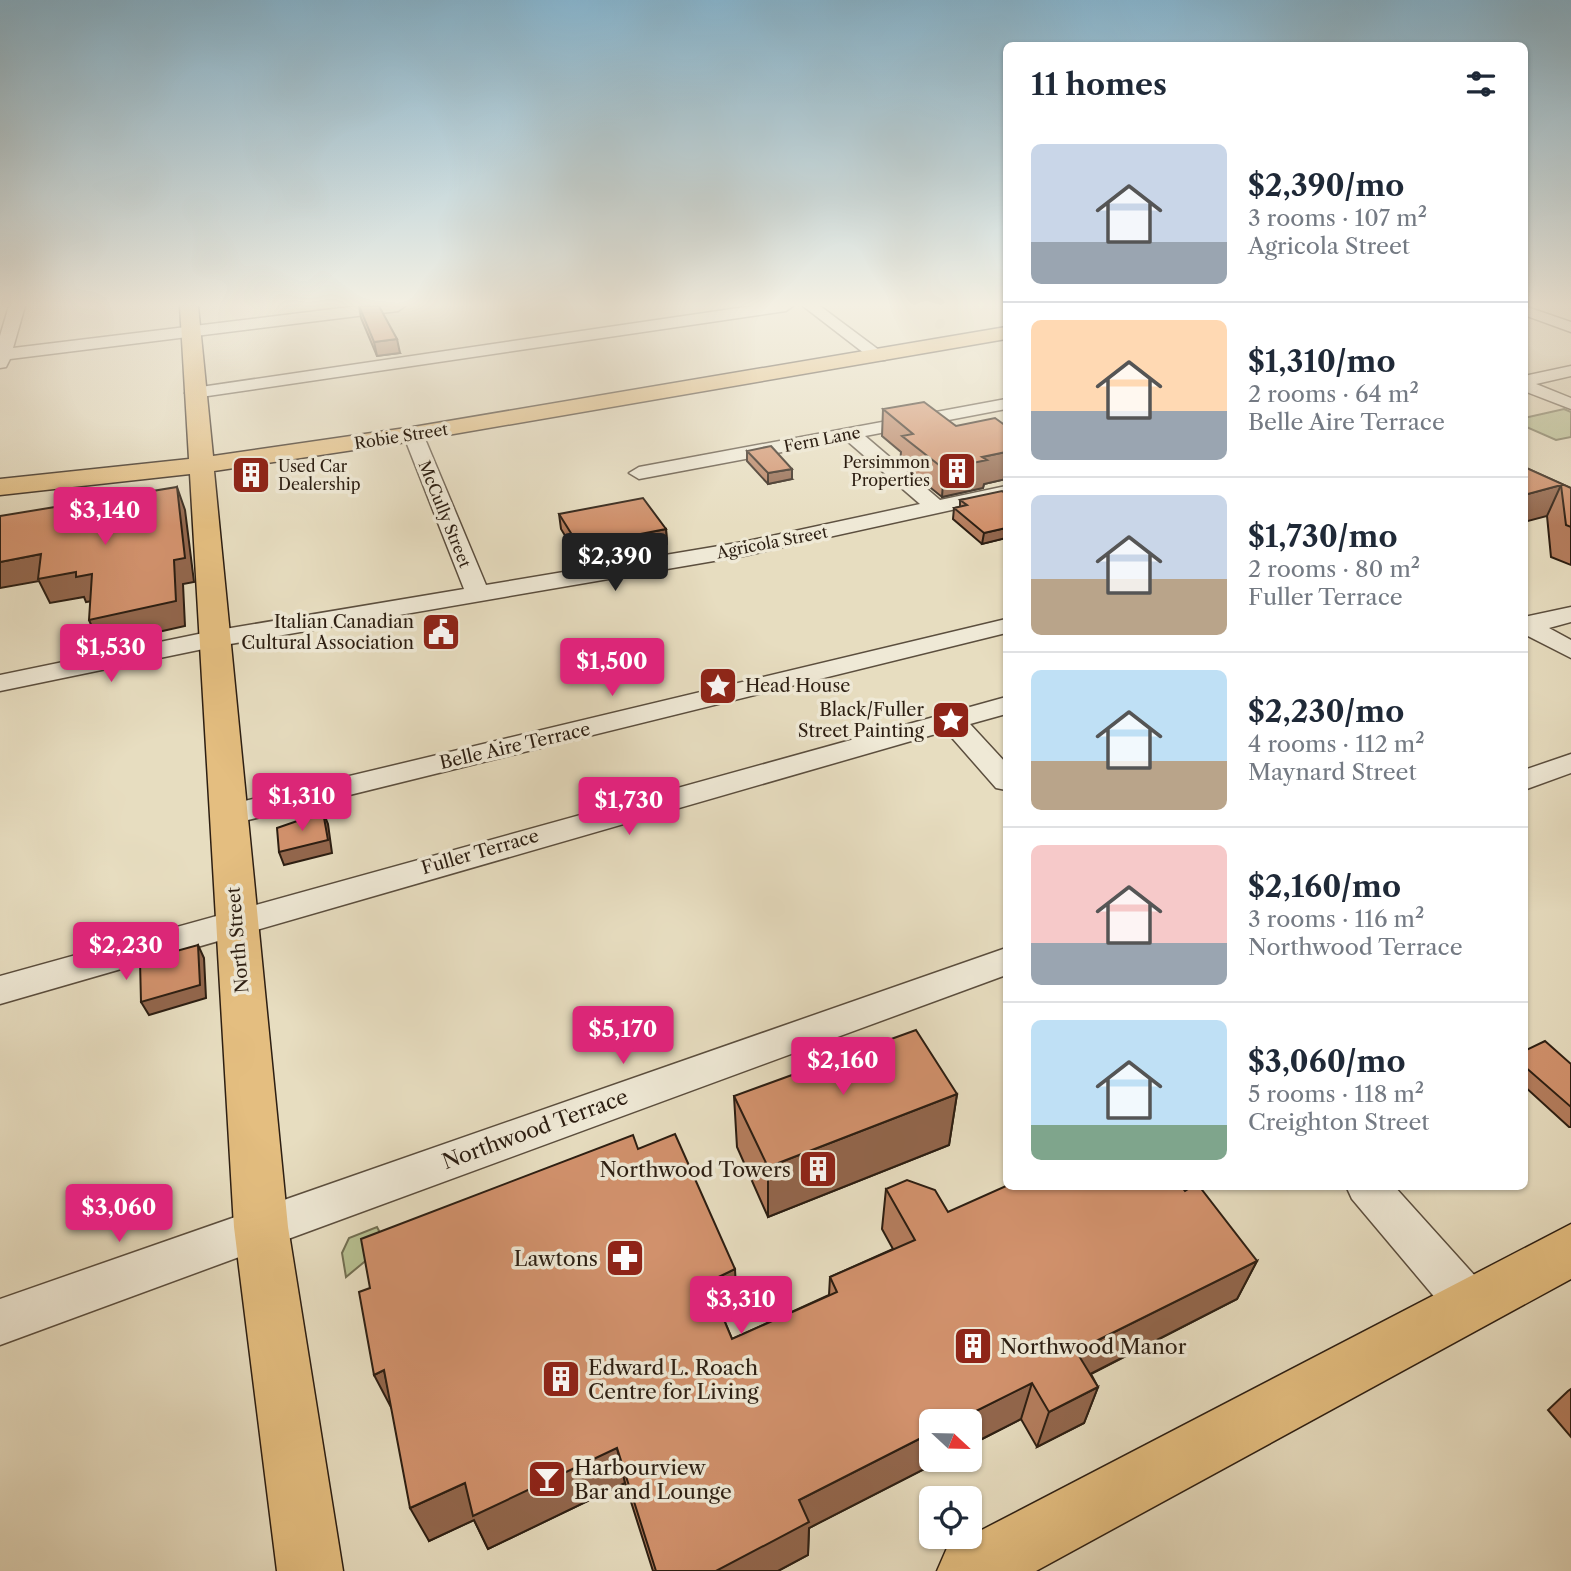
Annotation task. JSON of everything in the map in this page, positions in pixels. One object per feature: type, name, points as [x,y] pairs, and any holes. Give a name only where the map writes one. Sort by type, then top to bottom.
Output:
[{"type":"main road","name":"North Street","points":[[193,379],[204,465],[213,639],[261,1227],[310,1571]]},
{"type":"main road","name":"Robie Street","points":[[0,486],[204,465],[413,434],[740,379]]},
{"type":"main road","points":[[970,1571],[1571,1250]]},
{"type":"street","points":[[194,393],[287,379]]},
{"type":"street","points":[[1528,385],[1571,404]]},
{"type":"street","name":"Fern Lane","points":[[639,473],[1003,405]]},
{"type":"street","name":"McCully Street","points":[[413,434],[478,595]]},
{"type":"street","points":[[851,434],[936,507]]},
{"type":"street","name":"Agricola Street","points":[[0,683],[213,639],[743,549],[1003,493]]},
{"type":"street","points":[[1528,625],[1571,614]]},
{"type":"street","points":[[1528,626],[1571,650]]},
{"type":"street","name":"Belle Aire Terrace","points":[[228,815],[1003,627]]},
{"type":"street","name":"Fuller Terrace","points":[[0,990],[1003,706]]},
{"type":"street","points":[[951,720],[1003,778]]},
{"type":"street","points":[[1528,779],[1571,763]]},
{"type":"street","name":"Northwood Terrace","points":[[0,1322],[1003,962]]},
{"type":"street","points":[[1370,1190],[1469,1303]]},
{"type":"green space","points":[[1564,409],[1571,412],[1571,437],[1556,440],[1528,428],[1528,417]]},
{"type":"green space","points":[[377,1227],[386,1244],[346,1277],[342,1253],[349,1238]]},
{"type":"building","points":[[924,402],[956,426],[995,418],[1003,424],[1003,453],[982,457],[987,460],[944,469],[902,436],[913,434],[883,409]]},
{"type":"building","points":[[771,446],[792,469],[768,473],[747,451]]},
{"type":"building","points":[[1528,469],[1571,488],[1571,527],[1566,525],[1561,485],[1528,494]]},
{"type":"building","points":[[177,487],[185,558],[174,560],[176,601],[89,620],[92,574],[76,577],[76,572],[38,579],[41,554],[0,562],[0,516]]},
{"type":"building","points":[[1002,491],[1003,529],[984,533],[954,508],[967,505],[960,500]]},
{"type":"building","points":[[643,498],[666,529],[579,546],[559,514]]},
{"type":"building","points":[[323,812],[328,840],[279,852],[277,828]]},
{"type":"building","points":[[198,945],[200,985],[141,1002],[140,961]]},
{"type":"building","points":[[916,1030],[957,1094],[768,1167],[734,1096]]},
{"type":"building","points":[[1545,1041],[1571,1064],[1571,1107],[1528,1069],[1528,1049]]},
{"type":"building","points":[[675,1134],[735,1269],[708,1282],[732,1339],[837,1292],[830,1277],[915,1240],[886,1189],[907,1180],[935,1190],[948,1212],[1003,1187],[1003,1190],[1202,1190],[1257,1261],[1076,1351],[1098,1387],[1049,1412],[1032,1383],[980,1409],[919,1409],[919,1439],[799,1500],[809,1522],[716,1571],[656,1571],[617,1448],[473,1516],[465,1483],[410,1508],[384,1370],[374,1375],[359,1292],[370,1288],[361,1239],[633,1135],[638,1149]]},
{"type":"place","name":"Persimmon Properties","points":[[957,471]]},
{"type":"place","name":"Used Car Dealership","points":[[251,475]]},
{"type":"place","name":"Italian Canadian Cultural Association","points":[[441,632]]},
{"type":"place","name":"Head House","points":[[718,686]]},
{"type":"place","name":"Black/Fuller Street Painting","points":[[951,720]]},
{"type":"place","name":"Northwood Towers","points":[[818,1169]]},
{"type":"place","name":"Lawtons","points":[[625,1258]]},
{"type":"place","name":"Northwood Manor","points":[[973,1346]]},
{"type":"place","name":"Edward L. Roach Centre for Living","points":[[561,1379]]},
{"type":"place","name":"Harbourview Bar and Lounge","points":[[547,1479]]}]
